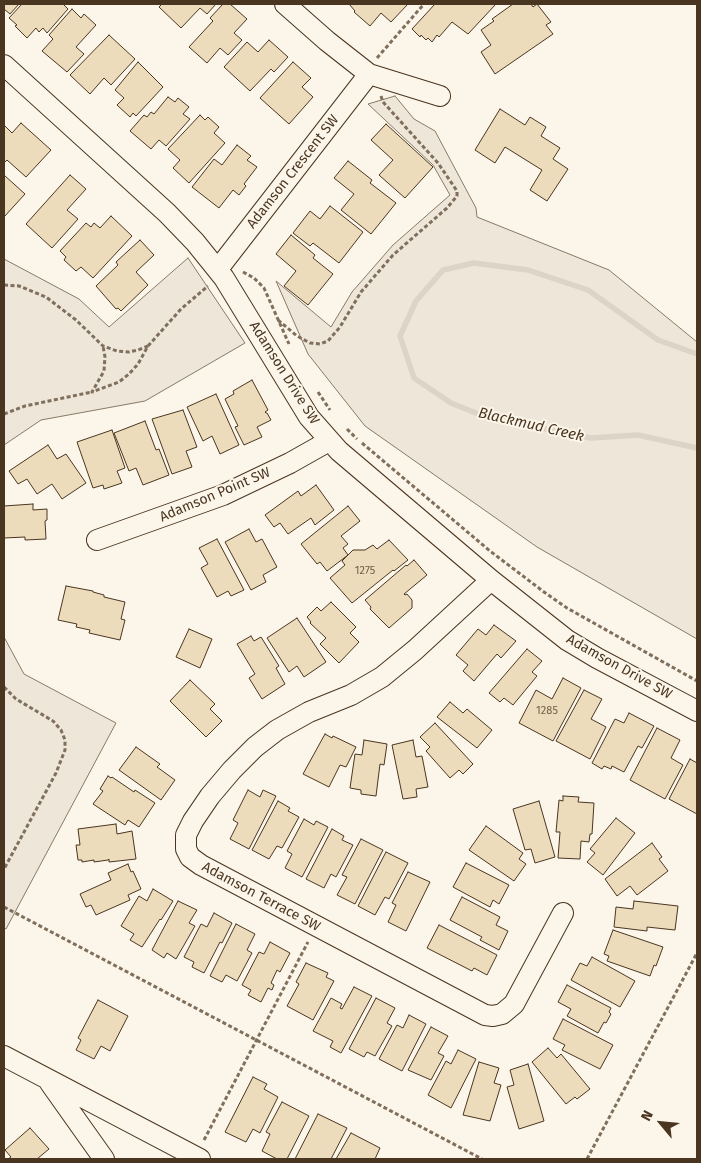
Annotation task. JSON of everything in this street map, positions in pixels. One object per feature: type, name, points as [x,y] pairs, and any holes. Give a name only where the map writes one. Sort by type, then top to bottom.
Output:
[{"type":"street","points":[[286,4],[327,41],[440,96]]},
{"type":"street","name":"Adamson Drive SW","points":[[4,64],[167,213],[195,242],[214,276],[247,315],[309,417],[339,451],[491,580],[567,640],[697,711]]},
{"type":"street","name":"Adamson Crescent SW","points":[[214,276],[373,65]]},
{"type":"street","name":"Adamson Point SW","points":[[97,540],[223,495],[282,467],[329,441]]},
{"type":"street","name":"Adamson Terrace SW","points":[[491,580],[415,650],[382,677],[351,694],[309,712],[277,730],[255,747],[210,796],[186,835],[186,849],[190,857],[195,861],[485,1015],[502,1014],[514,1004],[563,913]]},
{"type":"street","points":[[4,1056],[187,1156]]},
{"type":"street","points":[[47,1080],[104,1159]]},
{"type":"path","points":[[373,65],[424,4]]},
{"type":"path","points":[[276,319],[297,336],[310,343],[320,344],[328,341],[340,327],[361,292],[393,255],[447,208],[457,196],[456,191],[438,163],[383,102],[380,93]]},
{"type":"path","points":[[238,271],[248,273],[260,282],[290,346]]},
{"type":"path","points":[[4,414],[25,406],[92,392],[119,382],[138,364],[148,346],[214,276]]},
{"type":"path","points":[[4,285],[19,286],[46,297],[76,320],[102,346],[117,351],[129,352],[148,346]]},
{"type":"path","points":[[92,392],[104,371],[105,357],[102,346]]},
{"type":"path","points":[[313,384],[332,413]]},
{"type":"path","points":[[344,425],[355,438],[490,551],[544,592],[567,608],[697,681]]},
{"type":"path","points":[[4,687],[16,699],[53,721],[61,730],[65,740],[65,750],[56,773],[4,869]]},
{"type":"path","points":[[4,907],[482,1159]]},
{"type":"path","points":[[187,1156],[257,1040],[317,926]]},
{"type":"path","points":[[587,1159],[697,953]]},
{"type":"shaded area","points":[[395,96],[414,119],[435,131],[476,208],[477,217],[609,270],[697,342],[697,639],[537,547],[365,426],[308,354],[276,281],[331,327],[352,292],[393,245],[450,195],[433,165],[368,104]]},
{"type":"shaded area","points":[[188,258],[245,343],[145,401],[41,420],[4,445],[4,259],[79,299],[109,327]]},
{"type":"shaded area","points":[[4,637],[24,674],[116,723],[6,929],[4,928]]},
{"type":"building","points":[[4,4],[19,4],[10,14],[4,9]]},
{"type":"building","points":[[22,4],[63,4],[68,9],[47,33],[43,28],[39,32],[36,28],[27,38],[9,18]]},
{"type":"building","points":[[162,4],[216,4],[207,14],[200,8],[181,28],[159,7]]},
{"type":"building","points":[[223,4],[230,4],[247,19],[234,33],[242,40],[228,55],[220,48],[207,63],[189,47],[213,21],[210,18]]},
{"type":"building","points":[[349,4],[408,4],[391,22],[381,13],[370,26],[354,12]]},
{"type":"building","points":[[435,4],[496,4],[468,34],[452,22],[432,42],[428,38],[426,40],[421,35],[420,37],[412,29]]},
{"type":"building","points":[[513,4],[531,4],[533,7],[537,4],[551,22],[546,25],[553,34],[495,74],[481,52],[491,45],[481,30],[494,21],[492,19]]},
{"type":"building","points":[[72,9],[81,18],[84,14],[96,25],[76,47],[84,54],[67,72],[42,51],[53,39],[49,35]]},
{"type":"building","points":[[109,35],[135,59],[111,85],[104,78],[90,94],[70,75]]},
{"type":"building","points":[[269,40],[288,57],[274,72],[271,69],[250,91],[224,67],[247,42],[258,52]]},
{"type":"building","points":[[138,62],[163,87],[136,116],[133,113],[130,117],[117,105],[124,98],[115,90]]},
{"type":"building","points":[[293,62],[311,78],[302,87],[313,97],[289,124],[260,98]]},
{"type":"building","points":[[168,97],[175,102],[178,98],[189,107],[183,114],[190,119],[166,146],[159,140],[151,149],[130,131],[144,115],[147,117],[151,112],[154,114]]},
{"type":"building","points":[[500,109],[525,125],[530,117],[546,127],[541,136],[560,148],[553,159],[568,169],[547,201],[530,190],[542,170],[505,147],[495,163],[475,150]]},
{"type":"building","points":[[200,115],[205,120],[208,117],[219,127],[214,133],[225,143],[189,183],[173,168],[180,160],[168,149]]},
{"type":"building","points":[[21,123],[51,150],[26,177],[7,160],[4,163],[4,125],[12,133]]},
{"type":"building","points":[[386,124],[433,167],[405,198],[379,175],[393,160],[371,140]]},
{"type":"building","points":[[237,145],[251,156],[247,160],[257,167],[244,184],[246,186],[239,195],[233,190],[219,208],[192,187],[214,159],[222,165]]},
{"type":"building","points":[[348,161],[372,180],[370,183],[396,203],[371,234],[341,210],[354,194],[334,178]]},
{"type":"building","points":[[4,175],[25,194],[4,217]]},
{"type":"building","points":[[70,175],[86,189],[67,210],[78,219],[52,248],[26,224]]},
{"type":"building","points":[[330,206],[363,232],[339,263],[313,243],[310,246],[293,233],[310,211],[320,219]]},
{"type":"building","points":[[111,216],[132,236],[93,278],[81,267],[76,271],[64,260],[66,257],[60,251],[86,223],[91,227],[94,223],[100,228]]},
{"type":"building","points":[[291,235],[315,255],[313,258],[333,274],[308,305],[284,286],[296,271],[276,254]]},
{"type":"building","points":[[140,240],[154,255],[136,272],[148,285],[121,311],[118,308],[116,309],[96,286],[118,265],[116,262]]},
{"type":"building","points":[[252,380],[268,410],[265,412],[271,420],[257,427],[262,437],[244,445],[235,427],[238,426],[225,399],[234,394],[233,391]]},
{"type":"building","points":[[216,394],[239,445],[220,454],[212,436],[203,441],[187,407]]},
{"type":"building","points":[[183,410],[197,447],[186,451],[192,467],[172,474],[152,419]]},
{"type":"building","points":[[145,421],[156,450],[159,449],[169,475],[143,485],[136,468],[129,471],[114,433]]},
{"type":"building","points":[[112,430],[125,468],[117,471],[122,483],[104,489],[103,485],[93,488],[77,442]]},
{"type":"building","points":[[48,445],[57,459],[66,454],[86,483],[62,499],[52,484],[37,494],[27,479],[18,484],[9,471]]},
{"type":"building","points":[[316,485],[334,510],[315,525],[311,518],[288,534],[280,523],[274,527],[265,515],[298,491],[301,496]]},
{"type":"building","points":[[33,504],[33,510],[47,509],[47,520],[45,521],[46,539],[4,538],[4,506]]},
{"type":"building","points":[[348,506],[360,521],[341,536],[348,544],[343,548],[348,555],[327,571],[320,562],[317,564],[301,544]]},
{"type":"building","points":[[249,529],[256,542],[262,539],[277,567],[263,575],[266,582],[251,590],[225,542]]},
{"type":"building","points":[[217,539],[244,590],[231,596],[228,591],[217,597],[201,568],[208,564],[199,548]]},
{"type":"building","points":[[389,540],[408,560],[352,603],[330,578],[345,565],[342,561],[353,550],[365,550],[373,545],[377,549]]},
{"type":"building","points":[[414,560],[427,575],[404,594],[407,594],[412,600],[412,608],[389,628],[370,609],[371,607],[365,600]]},
{"type":"building","points":[[66,586],[93,591],[104,595],[104,597],[125,602],[121,619],[125,620],[120,640],[89,633],[90,630],[76,627],[77,624],[58,620]]},
{"type":"building","points":[[331,602],[356,627],[350,633],[359,642],[339,663],[320,644],[326,638],[310,623],[307,617],[317,607],[321,611]]},
{"type":"building","points":[[297,618],[326,662],[304,677],[297,666],[289,672],[267,638]]},
{"type":"building","points":[[494,625],[516,641],[501,658],[497,654],[474,681],[463,671],[468,665],[456,655],[478,629],[486,635]]},
{"type":"building","points":[[189,629],[212,639],[200,668],[176,657]]},
{"type":"building","points":[[251,636],[254,641],[261,637],[279,666],[276,668],[285,684],[262,699],[249,678],[255,674],[237,644]]},
{"type":"building","points":[[527,649],[542,661],[532,672],[537,676],[513,705],[504,698],[500,702],[489,693]]},
{"type":"building","points":[[563,678],[581,688],[553,741],[519,723],[536,690],[552,699]]},
{"type":"building","points":[[190,680],[215,704],[210,709],[222,721],[206,737],[170,701]]},
{"type":"building","points":[[584,690],[602,699],[591,719],[606,727],[590,759],[556,741]]},
{"type":"building","points":[[450,702],[463,713],[467,709],[492,730],[477,748],[437,717]]},
{"type":"building","points":[[629,713],[654,726],[642,748],[638,746],[624,772],[612,766],[611,769],[604,766],[602,769],[592,763],[615,719],[624,723]]},
{"type":"building","points":[[435,723],[473,764],[463,774],[459,770],[450,778],[426,751],[430,747],[420,737]]},
{"type":"building","points":[[657,728],[680,740],[671,758],[683,765],[665,799],[630,780]]},
{"type":"building","points":[[325,734],[356,747],[346,767],[340,765],[329,787],[303,774]]},
{"type":"building","points":[[364,740],[387,744],[384,765],[380,764],[376,796],[361,794],[361,790],[350,788],[355,754],[362,755]]},
{"type":"building","points":[[413,740],[416,757],[422,756],[428,787],[416,789],[417,797],[403,799],[392,745]]},
{"type":"building","points":[[136,747],[160,764],[157,767],[175,780],[161,800],[119,770]]},
{"type":"building","points":[[690,759],[697,763],[697,814],[669,799]]},
{"type":"building","points":[[108,776],[155,803],[139,827],[128,820],[125,825],[93,804],[103,791],[100,789]]},
{"type":"building","points":[[248,790],[260,797],[263,790],[276,796],[249,849],[230,839],[238,823],[233,820]]},
{"type":"building","points":[[563,796],[579,797],[578,802],[594,803],[592,834],[590,834],[589,842],[581,841],[580,859],[558,858],[560,832],[556,832],[559,800],[563,801]]},
{"type":"building","points":[[278,801],[290,808],[288,811],[299,817],[282,848],[277,846],[269,859],[252,850]]},
{"type":"building","points":[[539,801],[555,857],[535,863],[531,849],[525,850],[513,809]]},
{"type":"building","points":[[616,818],[635,833],[603,875],[587,862],[595,853],[590,849]]},
{"type":"building","points":[[304,819],[314,825],[316,821],[328,827],[302,877],[285,868],[292,854],[287,851]]},
{"type":"building","points":[[116,824],[117,834],[132,831],[136,859],[109,862],[109,859],[94,862],[94,860],[82,862],[82,860],[78,860],[76,845],[80,845],[78,829]]},
{"type":"building","points":[[486,826],[523,853],[519,859],[526,864],[514,881],[469,850]]},
{"type":"building","points":[[332,829],[344,836],[342,840],[353,845],[336,877],[331,874],[324,888],[306,879]]},
{"type":"building","points":[[361,839],[383,850],[355,904],[337,895],[347,877],[342,875]]},
{"type":"building","points":[[652,843],[662,857],[659,859],[668,871],[637,895],[630,886],[617,896],[605,879]]},
{"type":"building","points":[[386,852],[408,863],[389,899],[385,897],[375,915],[358,906]]},
{"type":"building","points":[[466,863],[509,885],[499,904],[493,900],[490,907],[453,887]]},
{"type":"building","points":[[128,864],[141,889],[128,895],[130,900],[96,915],[91,905],[86,907],[80,894],[111,880],[108,873]]},
{"type":"building","points":[[408,872],[430,882],[406,931],[388,922],[396,905],[392,903]]},
{"type":"building","points":[[153,889],[173,901],[142,947],[130,940],[134,934],[121,926],[139,896],[147,901]]},
{"type":"building","points":[[462,897],[500,917],[496,925],[508,931],[499,950],[480,940],[482,937],[450,920]]},
{"type":"building","points":[[178,901],[197,910],[189,923],[195,926],[176,959],[167,953],[164,958],[152,950]]},
{"type":"building","points":[[634,901],[678,906],[675,930],[647,927],[647,931],[614,927],[616,907],[633,909]]},
{"type":"building","points":[[214,913],[232,923],[204,973],[192,967],[194,962],[184,957],[201,924],[207,927]]},
{"type":"building","points":[[236,924],[255,934],[247,950],[252,953],[237,981],[226,975],[222,982],[210,976]]},
{"type":"building","points":[[439,925],[497,955],[487,975],[474,968],[472,971],[427,948]]},
{"type":"building","points":[[613,930],[663,947],[650,976],[607,961],[609,956],[604,954]]},
{"type":"building","points":[[270,942],[290,953],[280,972],[277,970],[271,983],[274,985],[272,990],[268,988],[261,1002],[248,995],[251,990],[242,985],[259,952],[264,954]]},
{"type":"building","points":[[592,957],[635,981],[620,1007],[571,980],[580,963],[587,966]]},
{"type":"building","points":[[306,963],[328,973],[326,977],[334,981],[313,1020],[287,1006],[299,984],[296,982]]},
{"type":"building","points":[[567,985],[611,1008],[609,1012],[611,1014],[598,1033],[567,1016],[571,1009],[558,1002]]},
{"type":"building","points":[[354,987],[372,996],[341,1053],[330,1047],[333,1041],[313,1031],[331,998],[342,1004],[340,1008],[342,1009]]},
{"type":"building","points":[[376,998],[395,1008],[387,1023],[392,1026],[375,1056],[367,1052],[364,1057],[349,1049]]},
{"type":"building","points":[[98,1000],[128,1016],[110,1051],[101,1046],[94,1059],[76,1050],[81,1040],[78,1038]]},
{"type":"building","points":[[409,1015],[426,1024],[402,1071],[379,1059],[397,1025],[403,1028]]},
{"type":"building","points":[[563,1019],[613,1045],[600,1069],[562,1050],[565,1045],[553,1039]]},
{"type":"building","points":[[431,1027],[448,1036],[438,1053],[444,1056],[431,1080],[408,1070]]},
{"type":"building","points":[[548,1048],[557,1058],[561,1054],[590,1089],[577,1099],[575,1097],[566,1104],[532,1062]]},
{"type":"building","points":[[458,1050],[476,1059],[451,1108],[428,1095],[446,1061],[451,1064]]},
{"type":"building","points":[[479,1062],[499,1068],[494,1083],[501,1085],[490,1121],[463,1115]]},
{"type":"building","points":[[528,1064],[544,1121],[519,1129],[507,1087],[514,1085],[510,1070]]},
{"type":"building","points":[[253,1077],[267,1084],[264,1089],[278,1097],[260,1133],[253,1129],[246,1142],[225,1132]]},
{"type":"building","points":[[282,1102],[309,1116],[287,1159],[277,1159],[262,1151],[270,1134],[266,1132]]},
{"type":"building","points":[[318,1114],[347,1128],[331,1159],[295,1159]]},
{"type":"building","points":[[30,1128],[49,1149],[37,1159],[8,1159],[11,1157],[5,1150]]},
{"type":"building","points":[[351,1133],[380,1148],[375,1159],[336,1159]]},
{"type":"waterway","name":"Blackmud Creek","points":[[697,354],[658,340],[588,290],[528,270],[474,263],[443,270],[416,301],[400,336],[414,378],[451,403],[486,417],[591,438],[638,435],[697,448]]}]
